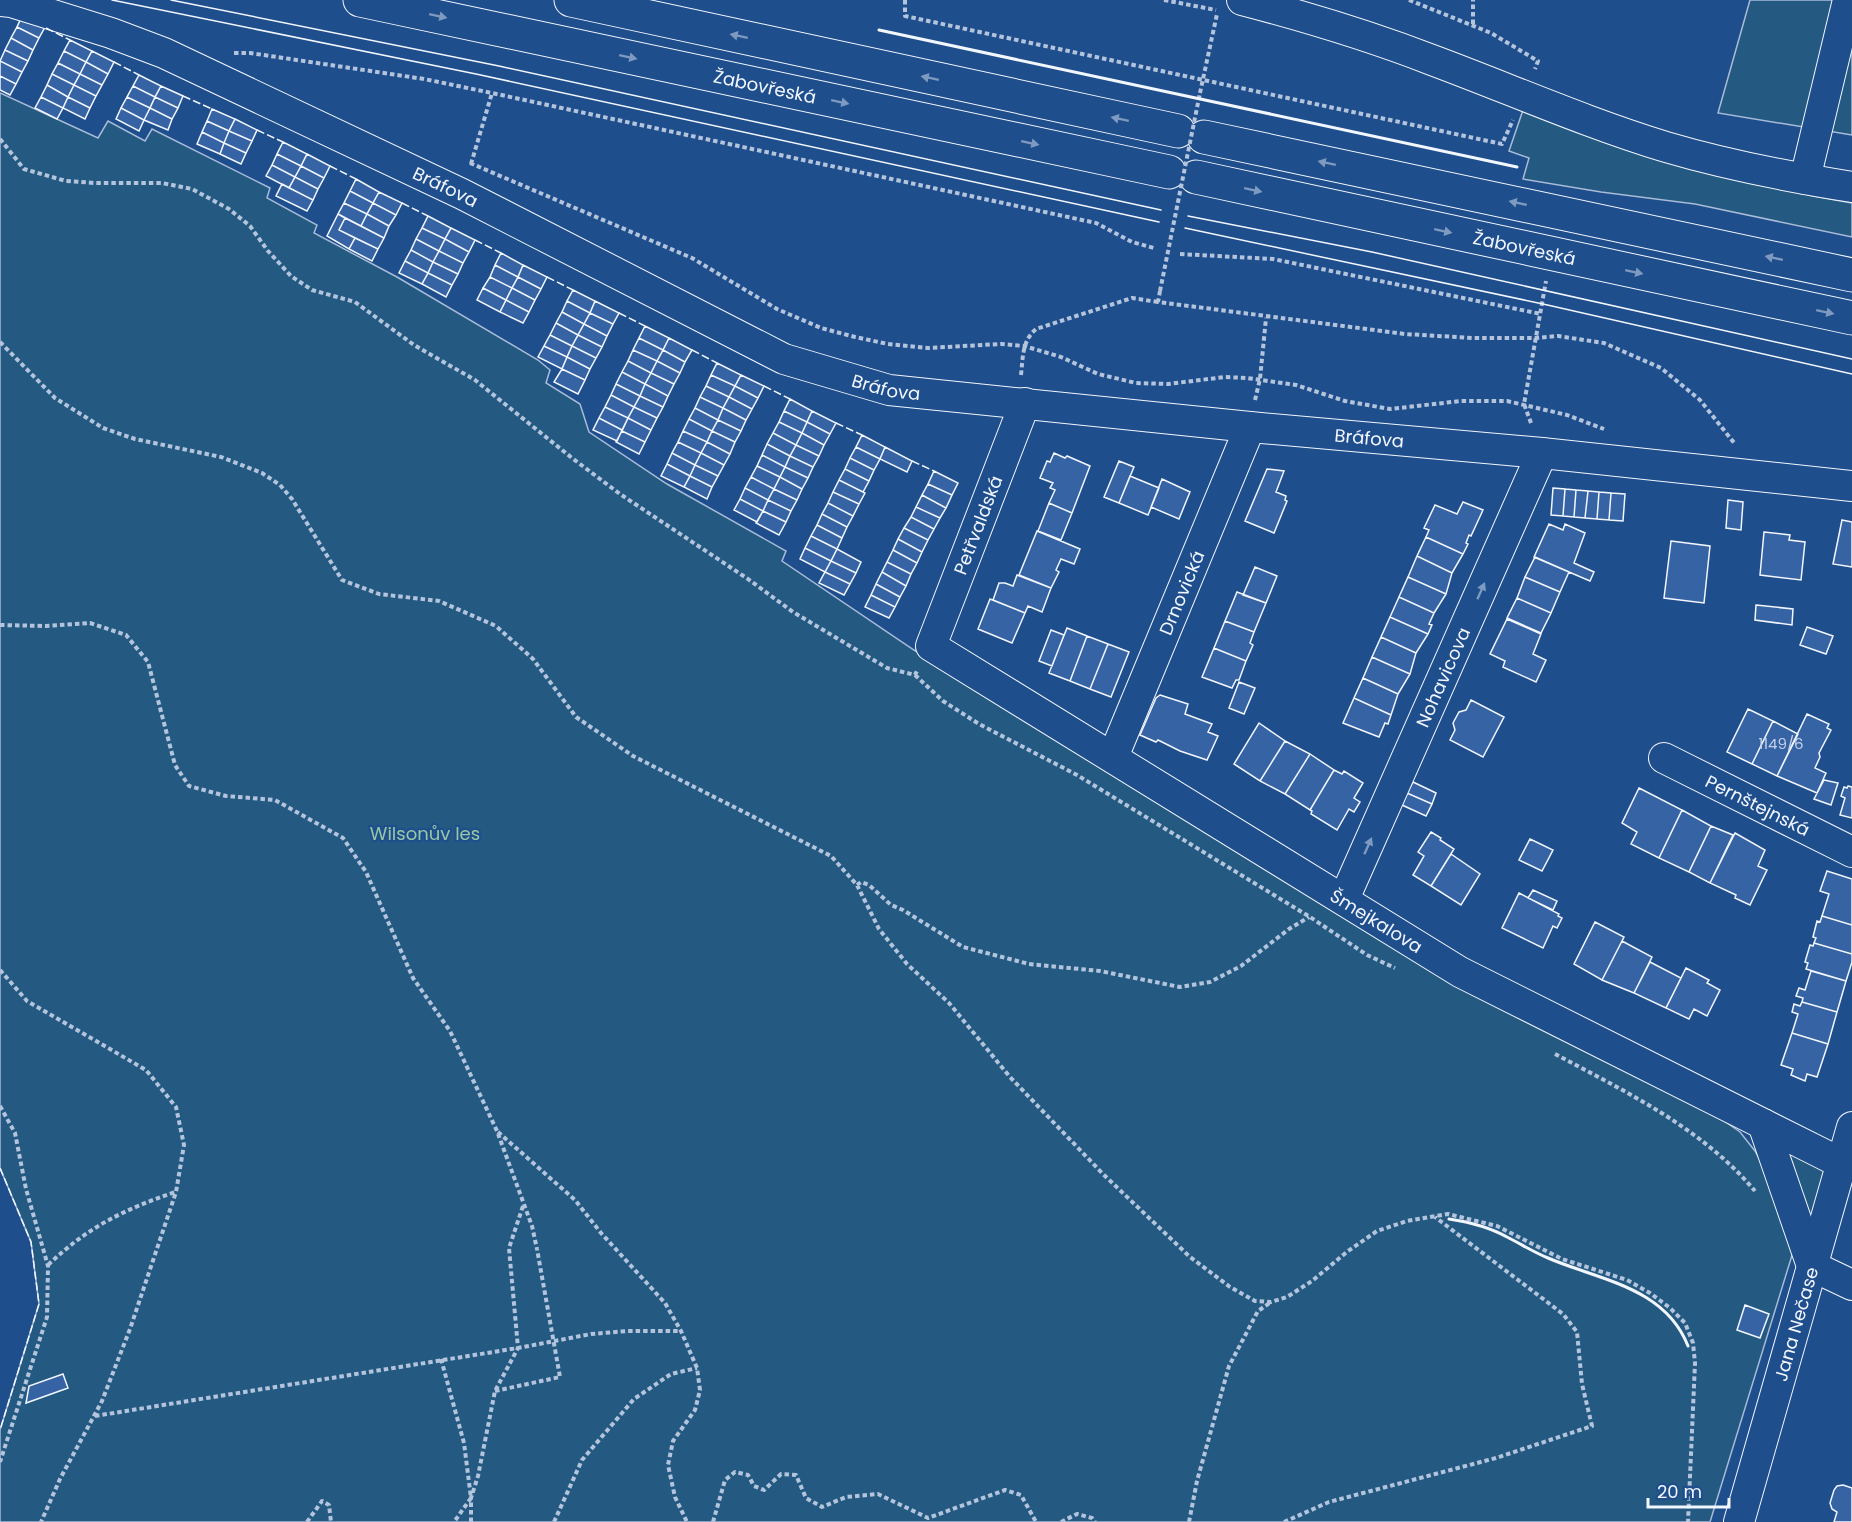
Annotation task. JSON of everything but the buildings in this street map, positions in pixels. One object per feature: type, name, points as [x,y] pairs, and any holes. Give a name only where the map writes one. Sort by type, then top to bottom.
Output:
[{"type":"highway","name":"Žabovřeská","points":[[360,0],[1852,318]]},
{"type":"highway","points":[[571,0],[1852,274]]},
{"type":"street","points":[[1805,179],[1848,0]]},
{"type":"street","name":"Bráfova","points":[[0,1],[11,2],[111,33],[164,53],[462,194],[784,359],[889,390],[1250,428],[1542,453],[1852,486]]},
{"type":"street","points":[[1230,5],[1353,32],[1529,82],[1595,123],[1665,146],[1731,165],[1852,187]]},
{"type":"street","name":"Petřvaldská","points":[[931,646],[1025,403]]},
{"type":"street","name":"Drnovická","points":[[1113,757],[1250,428]]},
{"type":"street","name":"Nohavicova","points":[[1344,899],[1542,453]]},
{"type":"street","name":"Šmejkalova","points":[[931,646],[1460,972],[1841,1163]]},
{"type":"street","name":"Pernštejnská","points":[[1664,758],[1852,852]]},
{"type":"street","points":[[1763,1124],[1812,1266],[1852,1286]]},
{"type":"street","name":"Jana Nečase","points":[[1739,1522],[1852,1127]]},
{"type":"path","points":[[905,0],[905,16],[1502,144],[1538,61],[1473,24],[1409,0]]},
{"type":"path","points":[[1473,0],[1473,24]]},
{"type":"path","points":[[1158,302],[1200,93],[1230,5]]},
{"type":"path","points":[[228,53],[249,53],[423,79],[492,93],[1096,223],[1132,242],[1154,248]]},
{"type":"path","points":[[1529,82],[1545,74]]},
{"type":"path","points":[[462,194],[492,93]]},
{"type":"path","points":[[0,139],[24,169],[66,181],[162,183],[192,189],[228,209],[250,226],[268,251],[291,276],[312,290],[355,302],[414,345],[475,380],[620,494],[748,579],[803,619],[887,668],[915,675],[931,646]]},
{"type":"path","points":[[460,160],[692,258],[777,309],[821,328],[855,338],[928,348],[1001,344],[1024,346],[1061,357],[1098,374],[1136,383],[1168,384],[1225,377],[1260,379],[1296,385],[1345,402],[1390,409],[1461,401],[1507,401],[1566,415],[1606,430]]},
{"type":"path","points":[[1180,254],[1273,259],[1541,314]]},
{"type":"path","points":[[1542,453],[1524,404],[1547,277]]},
{"type":"path","points":[[1024,346],[1028,337],[1036,329],[1132,298],[1266,318],[1405,334],[1536,338],[1558,336],[1604,343],[1661,368],[1700,400],[1738,449]]},
{"type":"path","points":[[1260,379],[1266,318]]},
{"type":"path","points":[[0,342],[55,398],[103,428],[135,439],[221,457],[262,473],[280,485],[292,499],[342,580],[379,594],[439,601],[496,626],[532,659],[576,717],[633,756],[831,856],[857,885],[879,929],[907,964],[950,1002],[1010,1077],[1103,1174],[1190,1257],[1230,1287],[1255,1301],[1271,1302]]},
{"type":"path","points":[[0,625],[46,626],[90,623],[126,635],[148,662],[175,765],[189,786],[226,796],[275,800],[343,838],[366,872],[413,978],[450,1031],[497,1131],[532,1226],[560,1377],[495,1391]]},
{"type":"path","points":[[857,885],[861,882],[869,885],[891,905],[963,947],[1029,964],[1100,971],[1180,987],[1210,982],[1241,966],[1289,930],[1344,899]]},
{"type":"path","points":[[0,970],[27,1001],[146,1070],[176,1107],[184,1145],[176,1192],[130,1329],[102,1401],[60,1479],[41,1522]]},
{"type":"path","points":[[0,1106],[15,1133],[26,1189],[48,1266],[47,1317],[0,1462]]},
{"type":"path","points":[[497,1131],[575,1200],[601,1233],[665,1303],[681,1331],[697,1368],[700,1390],[695,1410],[673,1441],[668,1465],[675,1497],[687,1522]]},
{"type":"path","points":[[48,1266],[69,1246],[115,1215],[139,1204],[176,1192]]},
{"type":"path","points":[[454,1522],[471,1498],[478,1476],[495,1391],[518,1348],[509,1248],[523,1206]]},
{"type":"path","points":[[1189,1522],[1197,1481],[1229,1366],[1258,1311],[1271,1302],[1287,1297],[1312,1281],[1348,1251],[1377,1231],[1407,1221],[1448,1214],[1497,1226],[1562,1259],[1627,1280],[1650,1293],[1685,1323],[1693,1343],[1695,1363],[1688,1522]]},
{"type":"path","points":[[1284,1522],[1329,1502],[1496,1458],[1592,1426],[1582,1384],[1577,1332],[1563,1314],[1434,1216]]},
{"type":"path","points":[[94,1416],[518,1348],[591,1334],[681,1331]]},
{"type":"path","points":[[441,1359],[464,1443],[471,1498],[471,1522]]},
{"type":"path","points":[[554,1522],[582,1460],[634,1399],[671,1374],[697,1368]]},
{"type":"path","points":[[712,1522],[725,1480],[735,1472],[748,1475],[754,1486],[764,1490],[781,1474],[796,1475],[806,1498],[822,1507],[846,1497],[878,1494],[928,1518],[1005,1491],[1021,1495],[1036,1522]]},
{"type":"path","points":[[307,1522],[322,1501],[329,1505],[331,1522]]},
{"type":"path","points":[[1061,1522],[1077,1514],[1092,1518],[1095,1522]]},
{"type":"green space","points":[[1750,0],[1852,0],[1852,135],[1718,113]]},
{"type":"green space","name":"Wilsonův les","points":[[0,93],[98,138],[108,121],[145,141],[152,129],[270,188],[267,198],[317,225],[314,233],[397,277],[538,360],[550,370],[546,383],[580,404],[589,432],[667,484],[786,551],[782,561],[914,650],[1455,982],[1704,1107],[1740,1132],[1755,1151],[1779,1195],[1793,1252],[1710,1522],[0,1522],[0,1430],[39,1304],[31,1242],[0,1168]]},
{"type":"green space","points":[[1523,110],[1813,196],[1852,203],[1852,237],[1695,204],[1523,179],[1529,158],[1509,151]]},
{"type":"green space","points":[[1773,1137],[1831,1168],[1811,1237]]},
{"type":"tram line","points":[[112,0],[476,74],[1159,222]]},
{"type":"tram line","points":[[171,0],[499,66],[1161,210]]},
{"type":"tram line","points":[[1188,216],[1372,252],[1852,359]]},
{"type":"tram line","points":[[1185,228],[1543,304],[1852,374]]},
{"type":"fence","points":[[46,28],[70,40]]},
{"type":"fence","points":[[114,62],[139,75]]},
{"type":"fence","points":[[183,96],[212,109]]},
{"type":"fence","points":[[257,130],[283,142]]},
{"type":"fence","points":[[330,166],[356,179]]},
{"type":"fence","points":[[402,203],[428,216]]},
{"type":"fence","points":[[475,240],[501,253]]},
{"type":"fence","points":[[547,277],[573,290]]},
{"type":"fence","points":[[619,313],[645,326]]},
{"type":"fence","points":[[692,350],[717,363]]},
{"type":"fence","points":[[764,386],[790,399]]},
{"type":"fence","points":[[836,423],[862,435]]},
{"type":"fence","points":[[912,461],[934,471]]},
{"type":"fence","points":[[0,1168],[31,1242],[39,1304],[0,1430]]},
{"type":"wall","points":[[879,30],[1517,167]]},
{"type":"wall","points":[[1449,1219],[1493,1230],[1543,1256],[1609,1280],[1647,1298],[1664,1310],[1677,1326],[1688,1346]]}]
